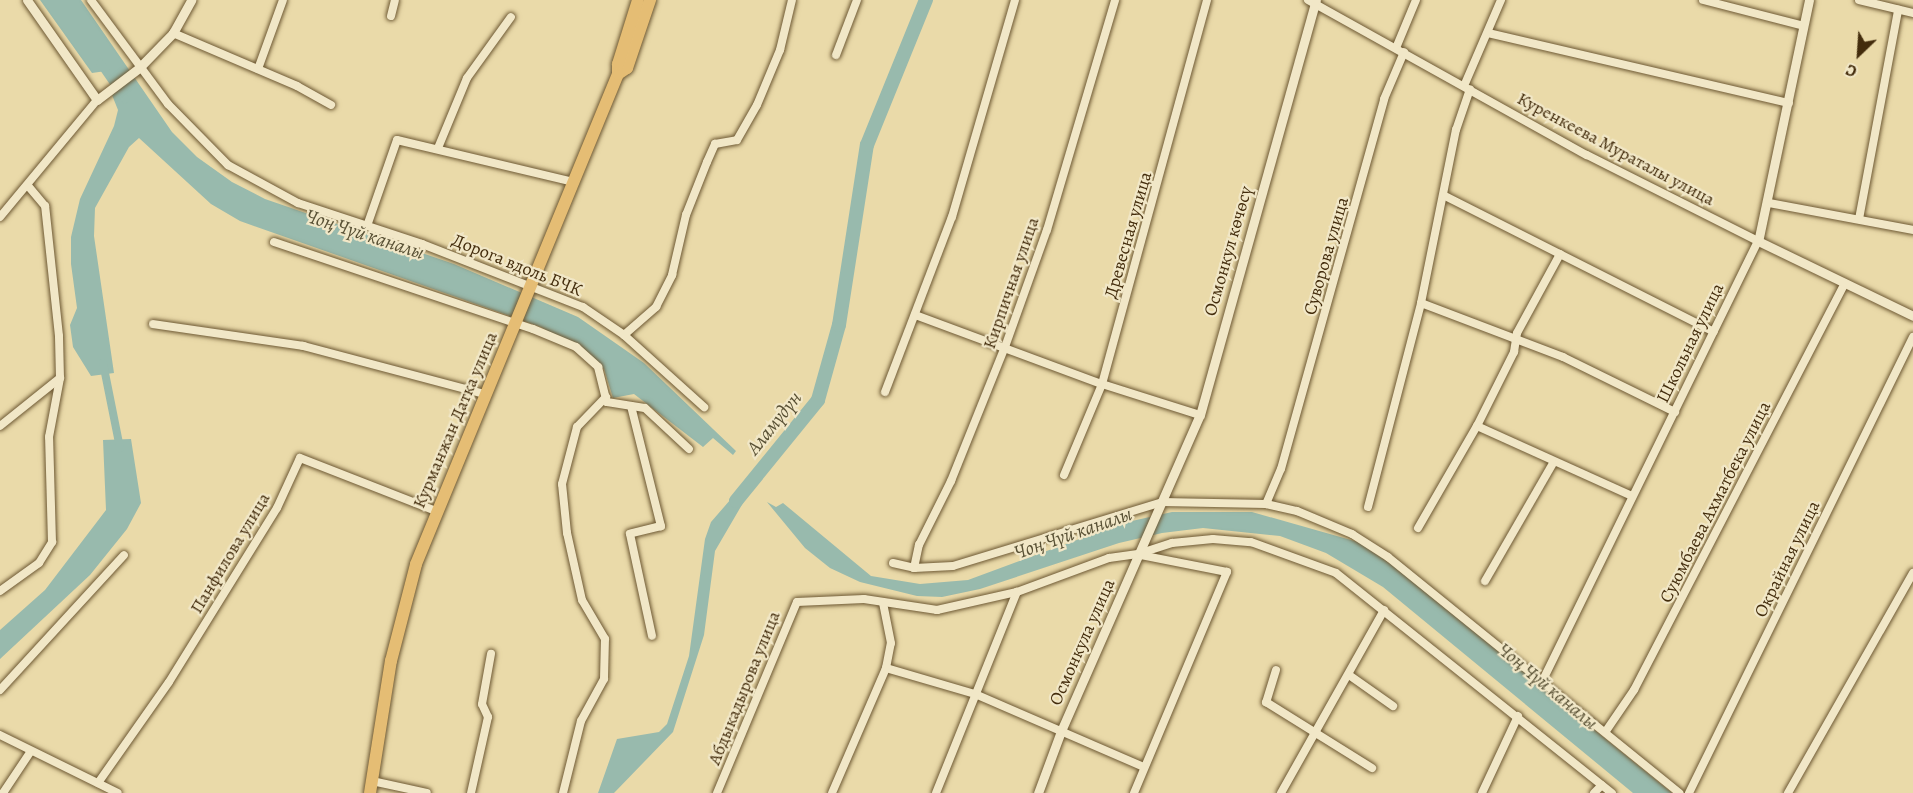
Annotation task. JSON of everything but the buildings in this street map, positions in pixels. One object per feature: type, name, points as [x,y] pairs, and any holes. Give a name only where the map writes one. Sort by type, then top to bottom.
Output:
[{"type":"main road","name":"Курманжан Датка улица","points":[[371,787],[402,611],[436,511],[618,74],[618,64],[638,0]]},
{"type":"main road","name":"Курманжан Датка улица","points":[[618,74],[627,68],[650,0]]},
{"type":"street","points":[[27,0],[101,97]]},
{"type":"street","name":"Дорога вдоль БЧК","points":[[91,0],[137,70],[228,165],[298,203],[367,226],[583,308],[624,335],[705,407]]},
{"type":"street","points":[[0,217],[101,97],[137,70],[173,33],[191,0]]},
{"type":"street","points":[[258,69],[283,0]]},
{"type":"street","points":[[391,16],[395,0]]},
{"type":"street","points":[[624,335],[656,307],[672,275],[686,215],[707,162],[715,144],[738,140],[757,105],[780,50],[792,0]]},
{"type":"street","points":[[836,55],[857,0]]},
{"type":"street","points":[[885,392],[952,216],[1015,0]]},
{"type":"street","name":"Кирпичная улица","points":[[914,568],[919,544],[951,481],[1005,347],[1047,230],[1115,0]]},
{"type":"street","name":"Древесная улица","points":[[1064,474],[1102,384],[1207,0]]},
{"type":"street","points":[[1396,48],[1416,0]]},
{"type":"street","points":[[1368,507],[1421,303],[1445,196],[1456,130],[1467,88],[1502,0]]},
{"type":"street","points":[[1703,0],[1804,26]]},
{"type":"street","name":"Школьная улица","points":[[1542,681],[1758,242],[1769,203],[1809,0]]},
{"type":"street","points":[[1859,0],[1882,3],[1913,13]]},
{"type":"street","name":"Куренкеева Мураталы улица","points":[[1313,2],[1598,161],[1758,242],[1913,316]]},
{"type":"street","name":"Осмонкул көчөсү","points":[[1161,504],[1200,415],[1313,2]]},
{"type":"street","points":[[1859,219],[1898,10]]},
{"type":"street","points":[[438,148],[467,78],[512,17]]},
{"type":"street","points":[[173,33],[258,69],[331,105]]},
{"type":"street","points":[[1488,33],[1789,103]]},
{"type":"street","name":"Суворова улица","points":[[1266,504],[1281,469],[1384,99],[1404,52]]},
{"type":"street","points":[[367,226],[397,140],[573,182]]},
{"type":"street","points":[[0,591],[39,563],[52,542],[49,437],[60,378],[54,261],[45,206],[28,186]]},
{"type":"street","points":[[1445,196],[1714,332]]},
{"type":"street","points":[[1769,203],[1913,231]]},
{"type":"street","points":[[274,242],[514,323],[576,347],[598,367],[608,402],[645,408],[689,449]]},
{"type":"street","points":[[1418,528],[1478,426],[1517,333],[1560,254]]},
{"type":"street","name":"Суюмбаева Ахматбека улица","points":[[1606,731],[1634,690],[1845,283]]},
{"type":"street","points":[[1421,303],[1515,342],[1563,357],[1675,412]]},
{"type":"street","points":[[915,315],[1102,384],[1200,415]]},
{"type":"street","points":[[153,324],[303,346],[484,394]]},
{"type":"street","name":"Окрайная улица","points":[[1689,793],[1913,337]]},
{"type":"street","points":[[0,426],[60,378]]},
{"type":"street","points":[[562,793],[581,721],[604,679],[605,639],[582,600],[567,533],[562,484],[577,427],[606,397]]},
{"type":"street","points":[[632,406],[661,526],[630,534],[652,636]]},
{"type":"street","points":[[1478,426],[1553,463],[1632,496]]},
{"type":"street","name":"Панфилова улица","points":[[98,783],[170,682],[277,508],[300,458],[436,511]]},
{"type":"street","points":[[1485,581],[1553,463]]},
{"type":"street","points":[[893,563],[914,568],[953,566],[1161,504],[1266,504],[1297,511],[1352,534],[1379,551],[1606,731],[1679,793]]},
{"type":"street","name":"Осмонкула улица","points":[[1038,793],[1061,731],[1161,504]]},
{"type":"street","points":[[1140,551],[1172,543],[1213,539],[1251,542],[1336,573],[1612,793]]},
{"type":"street","points":[[1134,793],[1227,572],[1140,551]]},
{"type":"street","name":"Абдыкадырова улица","points":[[717,793],[797,602],[864,599],[937,610],[1017,592],[1109,558],[1140,551]]},
{"type":"street","points":[[0,690],[124,555]]},
{"type":"street","points":[[1788,793],[1913,573]]},
{"type":"street","points":[[936,793],[1017,592]]},
{"type":"street","points":[[832,793],[886,668],[891,644],[883,603]]},
{"type":"street","points":[[1281,793],[1384,610]]},
{"type":"street","points":[[471,793],[488,717],[482,704],[491,654]]},
{"type":"street","points":[[886,668],[975,694],[1144,767]]},
{"type":"street","points":[[1276,670],[1266,702],[1371,768]]},
{"type":"street","points":[[1348,675],[1393,706]]},
{"type":"street","points":[[1482,793],[1518,716]]},
{"type":"street","points":[[0,735],[118,793]]},
{"type":"street","points":[[3,793],[31,751]]},
{"type":"street","points":[[1594,793],[1602,785]]},
{"type":"street","points":[[371,787],[427,793]]},
{"type":"water","points":[[40,0],[81,0],[172,132],[197,157],[232,182],[265,199],[454,264],[578,317],[644,363],[736,451],[733,455],[713,438],[703,447],[634,394],[613,398],[604,369],[541,327],[240,221],[211,204],[139,138],[129,147],[95,208],[94,236],[114,373],[91,376],[73,347],[70,325],[77,308],[71,264],[71,237],[80,199],[114,126],[118,110],[112,95],[121,88],[106,71],[92,73]]},
{"type":"water","points":[[131,439],[141,503],[127,529],[90,575],[0,659],[0,630],[45,590],[106,510],[103,440]]},
{"type":"water","points":[[744,484],[750,491],[715,551],[704,635],[673,732],[614,793],[598,793],[617,739],[659,732],[667,724],[689,656],[705,539],[711,522]]},
{"type":"water","points":[[767,502],[776,507],[783,503],[871,576],[920,584],[968,580],[1123,523],[1172,512],[1252,512],[1358,542],[1392,565],[1672,793],[1633,793],[1383,587],[1326,553],[1280,536],[1203,528],[1162,533],[1119,543],[980,589],[942,597],[917,596],[860,582],[830,568],[805,548]]},
{"type":"waterway","name":"Аламүдүн","points":[[736,501],[818,400],[839,325],[867,145],[926,0]]},
{"type":"waterway","name":"Чоң Чүй каналы","points":[[100,63],[125,99]]},
{"type":"waterway","points":[[103,363],[120,448]]}]
